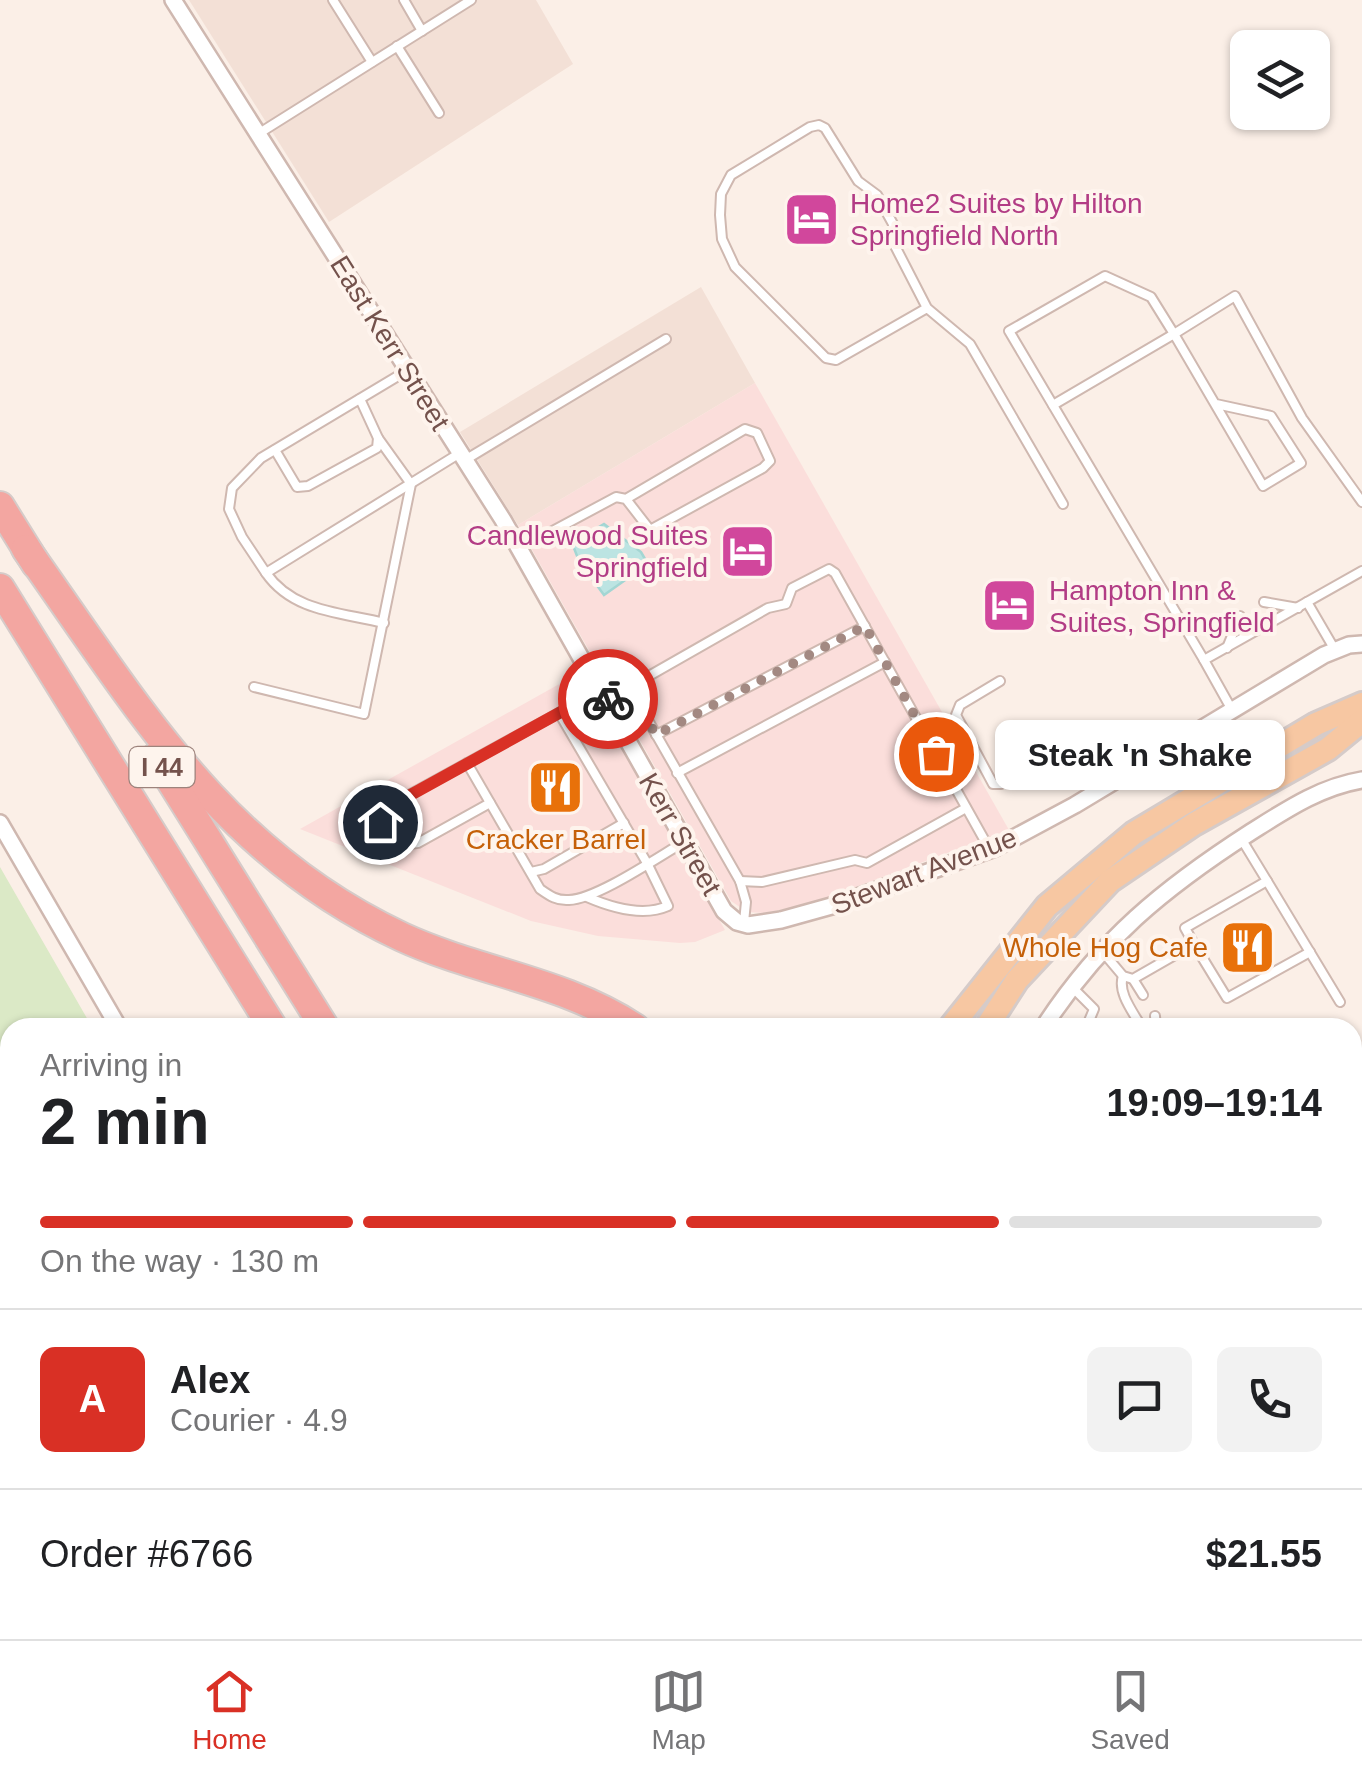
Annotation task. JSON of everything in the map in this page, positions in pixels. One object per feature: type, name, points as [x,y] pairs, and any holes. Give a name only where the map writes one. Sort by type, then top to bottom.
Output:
[{"type":"highway","name":"I 44","points":[[0,506],[319,1018]]},
{"type":"highway","points":[[26,549],[180,764],[221,810],[267,852],[344,906],[401,936],[462,961],[568,993],[616,1018]]},
{"type":"highway","name":"I 44","points":[[0,588],[267,1018]]},
{"type":"highway","points":[[175,870],[221,946],[257,1018]]},
{"type":"main road","points":[[958,1018],[1047,906],[1134,833],[1316,724],[1362,704]]},
{"type":"main road","points":[[992,1018],[1017,980],[1110,881],[1194,824],[1328,749],[1362,721]]},
{"type":"street","name":"East Kerr Street","points":[[173,0],[463,456],[602,696]]},
{"type":"street","name":"Stewart Avenue","points":[[740,923],[754,925],[808,914],[990,850],[1043,824],[1335,650],[1362,644]]},
{"type":"street","name":"Kerr Street","points":[[602,696],[724,911],[740,923]]},
{"type":"street","points":[[1050,1018],[1102,951],[1156,898],[1241,838],[1314,795],[1362,780]]},
{"type":"street","points":[[0,823],[112,1018]]},
{"type":"lane","points":[[334,0],[372,62]]},
{"type":"lane","points":[[404,0],[422,31]]},
{"type":"lane","points":[[258,134],[471,0]]},
{"type":"lane","points":[[398,46],[439,113]]},
{"type":"lane","points":[[927,308],[836,360],[826,358],[735,267],[722,239],[720,215],[725,182],[740,167],[810,128],[825,128],[858,181],[876,194],[893,224],[894,244],[927,308],[970,344],[1063,504]]},
{"type":"lane","points":[[1216,404],[1271,416],[1301,464],[1263,486],[1151,297],[1104,276],[1010,331],[1232,710]]},
{"type":"lane","points":[[1053,405],[1236,296],[1302,418],[1362,502]]},
{"type":"lane","points":[[266,573],[411,484],[666,338]]},
{"type":"lane","points":[[384,623],[294,601],[278,590],[229,509],[232,488],[246,472],[275,450],[408,370]]},
{"type":"lane","points":[[254,688],[364,714],[411,484],[378,438],[360,399]]},
{"type":"lane","points":[[519,549],[616,497],[626,500],[650,530],[764,468],[770,460],[757,433],[745,429],[626,500]]},
{"type":"lane","points":[[275,450],[297,487],[308,486],[377,448],[378,438]]},
{"type":"lane","points":[[490,803],[408,845],[398,841],[376,814],[559,713],[629,687],[768,608],[786,604],[792,588],[824,569],[835,572],[990,850]]},
{"type":"lane","points":[[1204,660],[1362,571]]},
{"type":"lane","points":[[1264,602],[1302,605],[1335,650]]},
{"type":"lane","points":[[1227,648],[1240,616]]},
{"type":"lane","points":[[656,735],[865,626]]},
{"type":"lane","points":[[677,773],[885,662]]},
{"type":"lane","points":[[1000,680],[960,705],[956,715],[993,784],[1046,760]]},
{"type":"lane","points":[[629,687],[740,881],[746,902],[740,923]]},
{"type":"lane","points":[[559,713],[648,863],[668,906],[658,910],[611,908],[588,897]]},
{"type":"lane","points":[[467,764],[540,888],[553,898],[588,897],[684,842]]},
{"type":"lane","points":[[740,881],[762,882],[855,860],[867,863],[966,808]]},
{"type":"lane","points":[[530,872],[554,864],[624,823]]},
{"type":"lane","points":[[1241,838],[1340,1002]]},
{"type":"lane","points":[[1267,881],[1184,928],[1227,998],[1310,952]]},
{"type":"lane","points":[[1134,979],[1194,944]]},
{"type":"lane","points":[[1102,951],[1123,976],[1134,979],[1143,995]]},
{"type":"lane","points":[[1123,976],[1122,991],[1137,1018]]},
{"type":"lane","points":[[1072,986],[1094,1008],[1090,1018]]},
{"type":"shaded area","points":[[189,0],[536,0],[573,64],[329,222]]},
{"type":"shaded area","points":[[701,287],[755,383],[518,525],[460,432]]},
{"type":"shaded area","points":[[755,383],[1009,830],[810,904],[764,913],[747,912],[731,901],[518,525]]},
{"type":"shaded area","points":[[579,673],[725,930],[695,942],[680,943],[598,936],[531,921],[300,829]]},
{"type":"green space","points":[[0,867],[87,1018],[0,1018]]},
{"type":"water","points":[[604,524],[641,552],[648,564],[604,595],[579,561],[572,543]]},
{"type":"way so far","points":[[608,699],[629,687],[656,735],[865,626],[936,754]]},
{"type":"place","name":"Home2 Suites by Hilton Springfield North","points":[[811,219]]},
{"type":"place","name":"Candlewood Suites Springfield","points":[[747,551]]},
{"type":"place","name":"Hampton Inn & Suites, Springfield","points":[[1010,606]]},
{"type":"place","name":"Steak 'n Shake","points":[[936,754]]},
{"type":"place","name":"Cracker Barrel","points":[[556,788]]},
{"type":"place","name":"Whole Hog Cafe","points":[[1247,947]]},
{"type":"route","points":[[380,822],[376,814],[599,691],[605,701],[608,699]]}]
